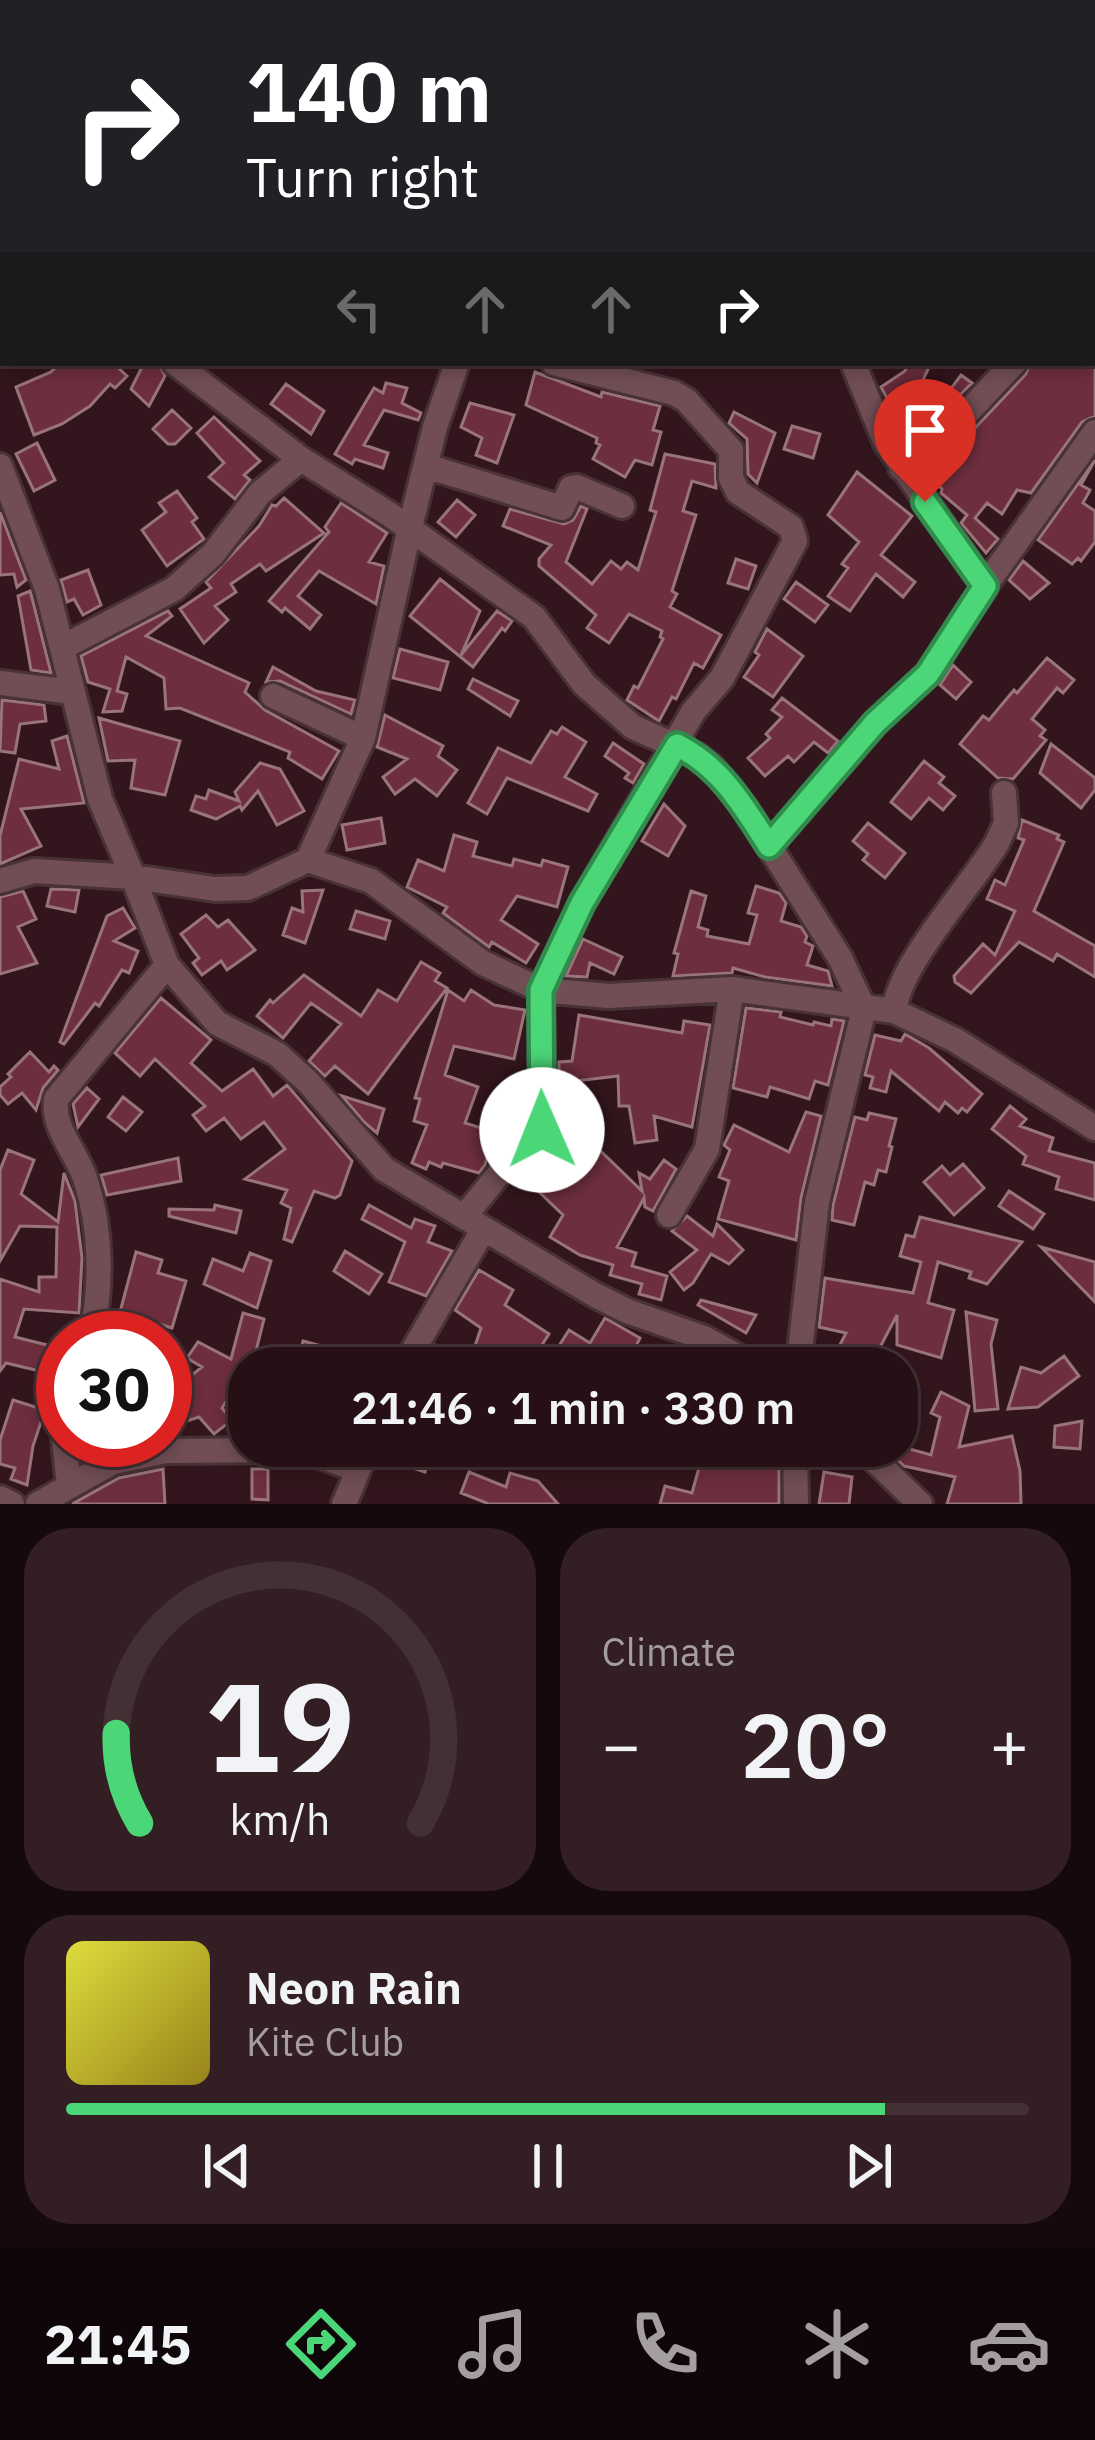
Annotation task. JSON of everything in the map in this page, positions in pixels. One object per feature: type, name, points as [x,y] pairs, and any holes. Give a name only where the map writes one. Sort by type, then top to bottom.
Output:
[{"type":"street","points":[[179,366],[301,458],[534,617],[601,701],[633,727],[698,756],[723,778],[840,958],[864,1009],[817,1202],[800,1347]]},
{"type":"street","points":[[0,880],[34,872],[133,877],[215,890],[248,888],[308,860],[363,738],[409,531],[456,366]]},
{"type":"street","points":[[413,1347],[498,1175],[538,1141],[542,1130],[541,990],[582,903],[693,712],[734,659],[791,551],[795,534],[738,492],[731,478],[731,450],[686,400],[647,383],[568,366]]},
{"type":"street","points":[[854,366],[886,443],[985,586]]},
{"type":"street","points":[[901,468],[946,435],[1011,366]]},
{"type":"street","points":[[769,846],[875,723],[928,674],[1095,432]]},
{"type":"street","points":[[63,646],[174,589],[213,554],[260,493],[301,458]]},
{"type":"street","points":[[0,466],[34,550],[63,646],[100,800],[167,965],[218,1022],[278,1054],[308,1082],[385,1169],[611,1303],[720,1347]]},
{"type":"street","points":[[426,466],[562,508],[571,488],[622,506]]},
{"type":"street","points":[[0,683],[73,692]]},
{"type":"street","points":[[273,696],[363,738]]},
{"type":"street","points":[[894,1011],[908,972],[998,842],[1006,823],[1004,793]]},
{"type":"street","points":[[308,860],[371,880],[484,964],[541,990],[609,996],[732,989],[894,1011],[955,1040],[1095,1128]]},
{"type":"street","points":[[95,1311],[100,1272],[95,1229],[85,1176],[56,1118],[56,1099],[167,965]]},
{"type":"street","points":[[669,1214],[707,1149],[732,989]]},
{"type":"street","points":[[38,1504],[112,1462],[150,1453],[208,1448],[300,1452],[358,1470]]},
{"type":"street","points":[[67,1467],[69,1485]]},
{"type":"street","points":[[344,1504],[359,1467]]},
{"type":"street","points":[[795,1467],[796,1504]]},
{"type":"street","points":[[882,1467],[920,1504]]},
{"type":"street","points":[[0,1498],[12,1504]]},
{"type":"building","points":[[57,366],[116,366],[127,376],[115,388],[110,384],[90,406],[62,424],[34,435],[16,387]]},
{"type":"building","points":[[142,366],[160,366],[165,376],[149,406],[131,389]]},
{"type":"building","points":[[908,366],[930,366],[907,414],[900,407],[894,411],[881,387]]},
{"type":"building","points":[[1029,366],[1095,366],[1095,416],[1082,422],[1031,493],[1017,490],[1002,514],[987,503],[975,518],[998,539],[986,553],[961,523],[967,515],[941,493],[925,471],[958,446]]},
{"type":"building","points":[[535,372],[601,397],[602,392],[660,406],[653,430],[661,432],[652,465],[635,460],[625,477],[593,459],[600,445],[597,438],[526,405]]},
{"type":"building","points":[[961,375],[972,383],[922,432],[920,430]]},
{"type":"building","points":[[386,383],[407,388],[402,403],[421,413],[418,420],[384,410],[364,445],[388,453],[383,468],[355,459],[352,464],[335,454],[374,388],[383,393]]},
{"type":"building","points":[[286,384],[324,411],[311,434],[271,404]]},
{"type":"building","points":[[470,403],[514,415],[497,463],[476,455],[482,438],[461,427]]},
{"type":"building","points":[[172,410],[191,428],[175,444],[168,444],[153,429]]},
{"type":"building","points":[[734,412],[775,433],[757,483],[748,474],[747,439],[729,423]]},
{"type":"building","points":[[214,417],[260,461],[244,475],[250,480],[235,499],[209,477],[224,463],[197,433]]},
{"type":"building","points":[[792,426],[820,434],[813,458],[784,449]]},
{"type":"building","points":[[37,443],[55,480],[34,491],[16,454]]},
{"type":"building","points":[[665,454],[715,464],[716,488],[692,481],[683,511],[696,515],[670,607],[721,635],[703,668],[694,663],[659,721],[627,700],[663,639],[662,631],[629,614],[609,643],[587,628],[596,615],[539,566],[551,545],[503,526],[510,509],[564,524],[573,520],[581,506],[587,509],[566,562],[592,584],[611,561],[621,569],[627,562],[638,570],[656,512],[650,510]]},
{"type":"building","points":[[1095,460],[1081,485],[1090,490],[1083,503],[1095,511],[1095,542],[1081,561],[1078,558],[1072,564],[1038,540]]},
{"type":"building","points":[[857,472],[912,516],[881,555],[915,582],[903,597],[876,574],[850,611],[828,596],[848,568],[842,564],[859,542],[828,515]]},
{"type":"building","points":[[177,491],[197,518],[192,522],[204,539],[167,566],[142,530],[166,512],[159,503]]},
{"type":"building","points":[[284,498],[324,533],[266,571],[260,564],[231,584],[236,592],[215,606],[228,620],[204,643],[180,609],[211,588],[206,582],[259,526],[272,505]]},
{"type":"building","points":[[457,500],[475,515],[456,537],[438,522]]},
{"type":"building","points":[[341,503],[387,533],[369,562],[384,566],[376,604],[319,571],[298,596],[321,615],[310,629],[269,601],[329,532],[325,527]]},
{"type":"building","points":[[0,512],[26,580],[17,587],[14,574],[0,575]]},
{"type":"building","points":[[736,559],[756,566],[748,589],[728,583]]},
{"type":"building","points":[[1023,561],[1049,583],[1030,599],[1009,580]]},
{"type":"building","points":[[88,570],[101,605],[83,615],[74,599],[67,602],[61,580]]},
{"type":"building","points":[[440,579],[480,611],[461,655],[497,611],[512,621],[473,667],[410,616]]},
{"type":"building","points":[[796,582],[828,605],[815,622],[784,599]]},
{"type":"building","points":[[30,591],[51,673],[31,670],[18,596]]},
{"type":"building","points":[[168,611],[172,616],[146,636],[249,683],[245,692],[265,710],[339,751],[322,779],[288,758],[290,752],[180,708],[166,709],[164,678],[126,657],[117,691],[127,694],[122,711],[103,712],[110,689],[88,682],[81,656]]},
{"type":"building","points":[[767,629],[803,656],[773,697],[744,677],[759,655],[755,652]]},
{"type":"building","points":[[400,649],[448,662],[440,690],[393,678]]},
{"type":"building","points":[[1047,658],[1074,680],[1063,693],[1057,688],[1032,719],[1045,730],[1040,736],[1046,740],[1013,779],[998,778],[960,744],[983,716],[989,720],[1014,690],[1017,693]]},
{"type":"building","points":[[953,665],[971,682],[956,699],[940,685]]},
{"type":"building","points":[[273,667],[316,691],[355,700],[351,714],[280,681],[266,682]]},
{"type":"building","points":[[473,679],[518,701],[510,716],[468,689]]},
{"type":"building","points":[[782,698],[838,741],[828,753],[814,742],[794,762],[788,756],[765,776],[748,758],[770,738],[766,734],[782,717],[772,710]]},
{"type":"building","points":[[2,700],[44,705],[46,721],[20,724],[15,753],[0,751]]},
{"type":"building","points":[[385,715],[443,746],[438,756],[457,770],[437,796],[415,779],[395,794],[383,777],[407,759],[377,747]]},
{"type":"building","points":[[99,718],[180,741],[165,795],[131,788],[135,760],[108,761]]},
{"type":"building","points":[[562,727],[586,742],[565,777],[597,794],[588,811],[507,778],[487,814],[468,803],[498,748],[531,763],[551,731],[557,734]]},
{"type":"building","points":[[67,736],[84,803],[21,809],[41,846],[0,864],[0,836],[19,759],[59,769],[52,741]]},
{"type":"building","points":[[613,743],[644,764],[633,783],[625,778],[629,773],[605,756]]},
{"type":"building","points":[[1051,744],[1095,778],[1095,790],[1081,808],[1040,773]]},
{"type":"building","points":[[924,761],[944,777],[939,783],[955,796],[943,810],[929,798],[911,819],[891,802]]},
{"type":"building","points":[[260,763],[280,769],[304,811],[277,825],[258,791],[242,810],[240,806],[216,819],[191,810],[196,796],[206,799],[209,790],[239,801],[235,792]]},
{"type":"building","points":[[664,804],[685,826],[668,856],[642,841]]},
{"type":"building","points":[[381,818],[385,843],[347,850],[342,825]]},
{"type":"building","points":[[1022,820],[1059,835],[1057,839],[1064,842],[1034,911],[1095,946],[1095,977],[1057,954],[1053,961],[1019,942],[971,993],[954,976],[983,944],[995,955],[1015,911],[987,899],[995,880],[1005,885],[1024,840],[1018,838]]},
{"type":"building","points":[[868,823],[905,853],[885,878],[863,860],[868,854],[853,841]]},
{"type":"building","points":[[454,835],[477,842],[473,856],[512,866],[514,859],[568,867],[557,907],[517,896],[501,920],[538,944],[526,963],[492,942],[489,947],[443,913],[447,907],[407,887],[418,860],[444,871]]},
{"type":"building","points":[[756,886],[779,893],[786,903],[781,921],[801,927],[805,942],[813,946],[807,965],[828,971],[832,986],[733,968],[732,973],[673,976],[678,954],[674,953],[691,891],[706,896],[698,927],[708,930],[707,936],[749,944],[757,915],[748,913]]},
{"type":"building","points":[[51,889],[79,890],[75,912],[47,906]]},
{"type":"building","points":[[323,890],[305,943],[283,935],[292,908],[303,912],[302,891]]},
{"type":"building","points":[[23,891],[36,919],[18,927],[37,963],[0,974],[0,897]]},
{"type":"building","points":[[123,908],[135,928],[114,941],[138,951],[129,973],[122,970],[99,1006],[95,1003],[64,1044],[60,1042],[107,916]]},
{"type":"building","points":[[356,911],[390,921],[385,939],[350,929]]},
{"type":"building","points":[[206,915],[218,927],[228,920],[255,950],[227,970],[221,961],[202,975],[193,963],[199,958],[181,934]]},
{"type":"building","points":[[583,939],[622,957],[614,974],[590,963],[587,977],[566,976]]},
{"type":"building","points":[[421,962],[440,973],[435,981],[447,988],[368,1094],[335,1066],[325,1076],[309,1061],[341,1024],[311,1003],[283,1038],[257,1016],[304,975],[361,1016],[378,990],[397,1001]]},
{"type":"building","points":[[448,990],[464,1001],[471,990],[494,1005],[525,1010],[514,1059],[454,1046],[445,1075],[478,1087],[465,1123],[494,1132],[479,1173],[443,1163],[441,1167],[429,1162],[426,1169],[412,1163],[427,1125],[414,1121],[420,1099],[415,1098]]},
{"type":"building","points":[[161,998],[211,1040],[191,1063],[222,1091],[253,1069],[273,1096],[287,1085],[352,1161],[340,1195],[335,1198],[314,1191],[292,1242],[284,1239],[291,1208],[281,1203],[287,1190],[245,1179],[285,1149],[264,1122],[241,1139],[224,1118],[206,1131],[193,1115],[205,1106],[155,1059],[140,1076],[115,1053]]},
{"type":"building","points":[[746,1008],[781,1012],[780,1017],[813,1025],[844,1021],[828,1085],[815,1081],[809,1099],[770,1087],[767,1097],[733,1088]]},
{"type":"building","points":[[579,1015],[682,1033],[684,1021],[710,1025],[692,1127],[654,1116],[657,1140],[635,1143],[629,1106],[619,1106],[618,1076],[567,1082],[581,1111],[567,1118],[559,1103],[559,1062],[572,1061]]},
{"type":"building","points":[[905,1034],[929,1048],[982,1094],[967,1112],[962,1108],[958,1113],[945,1102],[939,1111],[891,1071],[886,1092],[870,1088],[873,1077],[865,1075],[875,1035],[901,1041]]},
{"type":"building","points":[[30,1052],[49,1072],[54,1066],[58,1070],[43,1088],[36,1110],[22,1093],[8,1104],[0,1095],[0,1087],[11,1077],[8,1074]]},
{"type":"building","points":[[87,1088],[99,1099],[78,1127],[73,1104]]},
{"type":"building","points":[[342,1096],[384,1109],[377,1133],[364,1122]]},
{"type":"building","points":[[123,1097],[142,1112],[126,1131],[108,1117]]},
{"type":"building","points":[[1010,1106],[1026,1119],[1020,1126],[1053,1138],[1049,1151],[1095,1163],[1095,1200],[1056,1189],[1059,1177],[1023,1164],[1026,1156],[992,1129]]},
{"type":"building","points":[[806,1112],[821,1116],[796,1240],[718,1219],[729,1181],[719,1177],[730,1150],[724,1145],[734,1125],[789,1152]]},
{"type":"building","points":[[869,1113],[896,1119],[886,1172],[878,1170],[874,1185],[865,1182],[854,1225],[832,1220],[855,1117],[867,1120]]},
{"type":"building","points":[[579,1130],[642,1191],[639,1173],[650,1179],[664,1160],[676,1169],[653,1211],[645,1207],[644,1198],[617,1247],[636,1253],[632,1266],[667,1276],[661,1300],[639,1294],[642,1284],[610,1275],[613,1265],[580,1255],[550,1237],[563,1215],[535,1188],[558,1164],[552,1158]]},
{"type":"building","points":[[8,1150],[34,1160],[21,1194],[58,1222],[64,1173],[75,1201],[82,1258],[79,1311],[24,1309],[15,1337],[36,1342],[36,1370],[6,1363],[0,1371],[0,1279],[39,1292],[39,1277],[56,1277],[57,1227],[20,1226],[0,1261],[0,1170]]},
{"type":"building","points":[[178,1158],[181,1181],[107,1195],[101,1175]]},
{"type":"building","points":[[963,1164],[984,1188],[954,1215],[924,1182],[942,1166],[950,1175]]},
{"type":"building","points":[[1009,1191],[1044,1214],[1033,1229],[999,1206]]},
{"type":"building","points":[[215,1205],[241,1211],[236,1233],[169,1216],[169,1209],[214,1210]]},
{"type":"building","points":[[369,1205],[411,1228],[415,1219],[435,1226],[428,1242],[452,1251],[426,1296],[389,1282],[405,1242],[362,1219]]},
{"type":"building","points":[[687,1216],[713,1236],[717,1224],[743,1250],[729,1264],[711,1254],[684,1290],[670,1272],[697,1250],[672,1231]]},
{"type":"building","points":[[920,1217],[1022,1242],[987,1284],[969,1278],[971,1272],[938,1262],[928,1303],[954,1310],[941,1358],[918,1351],[918,1347],[897,1345],[897,1315],[880,1347],[839,1347],[846,1333],[819,1327],[825,1278],[913,1293],[921,1262],[900,1256],[906,1235],[914,1237]]},
{"type":"building","points":[[1041,1247],[1095,1262],[1095,1302]]},
{"type":"building","points":[[345,1251],[382,1274],[369,1294],[334,1271]]},
{"type":"building","points":[[136,1252],[162,1260],[158,1273],[186,1281],[177,1311],[120,1311]]},
{"type":"building","points":[[250,1253],[271,1261],[257,1308],[204,1284],[213,1259],[243,1271]]},
{"type":"building","points":[[479,1270],[513,1290],[505,1305],[549,1334],[541,1347],[475,1347],[481,1328],[455,1310]]},
{"type":"building","points":[[701,1300],[756,1315],[746,1333],[698,1305]]},
{"type":"building","points":[[966,1312],[997,1320],[991,1344],[998,1409],[975,1411]]},
{"type":"building","points":[[243,1313],[264,1319],[257,1347],[234,1347]]},
{"type":"building","points":[[605,1318],[640,1338],[638,1347],[558,1347],[569,1330],[590,1343]]},
{"type":"building","points":[[198,1342],[228,1357],[228,1398],[222,1408],[228,1423],[214,1434],[199,1417],[192,1419],[192,1375],[202,1367],[192,1361]]},
{"type":"building","points":[[1064,1356],[1079,1376],[1038,1407],[1008,1409],[1021,1367],[1041,1373]]},
{"type":"building","points":[[941,1392],[969,1406],[959,1447],[1012,1436],[1021,1504],[947,1504],[955,1477],[909,1467],[918,1467],[918,1451],[931,1455],[940,1417],[931,1413]]},
{"type":"building","points":[[13,1400],[36,1407],[27,1485],[11,1479],[15,1468],[0,1464],[0,1440]]},
{"type":"building","points":[[1082,1421],[1080,1449],[1054,1447],[1055,1426]]},
{"type":"building","points":[[699,1467],[779,1467],[779,1504],[660,1504],[665,1486],[692,1493]]},
{"type":"building","points":[[163,1469],[165,1504],[72,1504],[119,1478]]},
{"type":"building","points":[[252,1469],[268,1469],[268,1500],[252,1499]]},
{"type":"building","points":[[469,1472],[506,1487],[510,1473],[538,1481],[558,1504],[489,1504],[461,1493]]},
{"type":"building","points":[[824,1472],[852,1477],[849,1504],[819,1504]]},
{"type":"route","points":[[542,1130],[541,990],[582,903],[677,745],[723,778],[769,846],[875,723],[928,674],[985,586],[925,502]]}]
